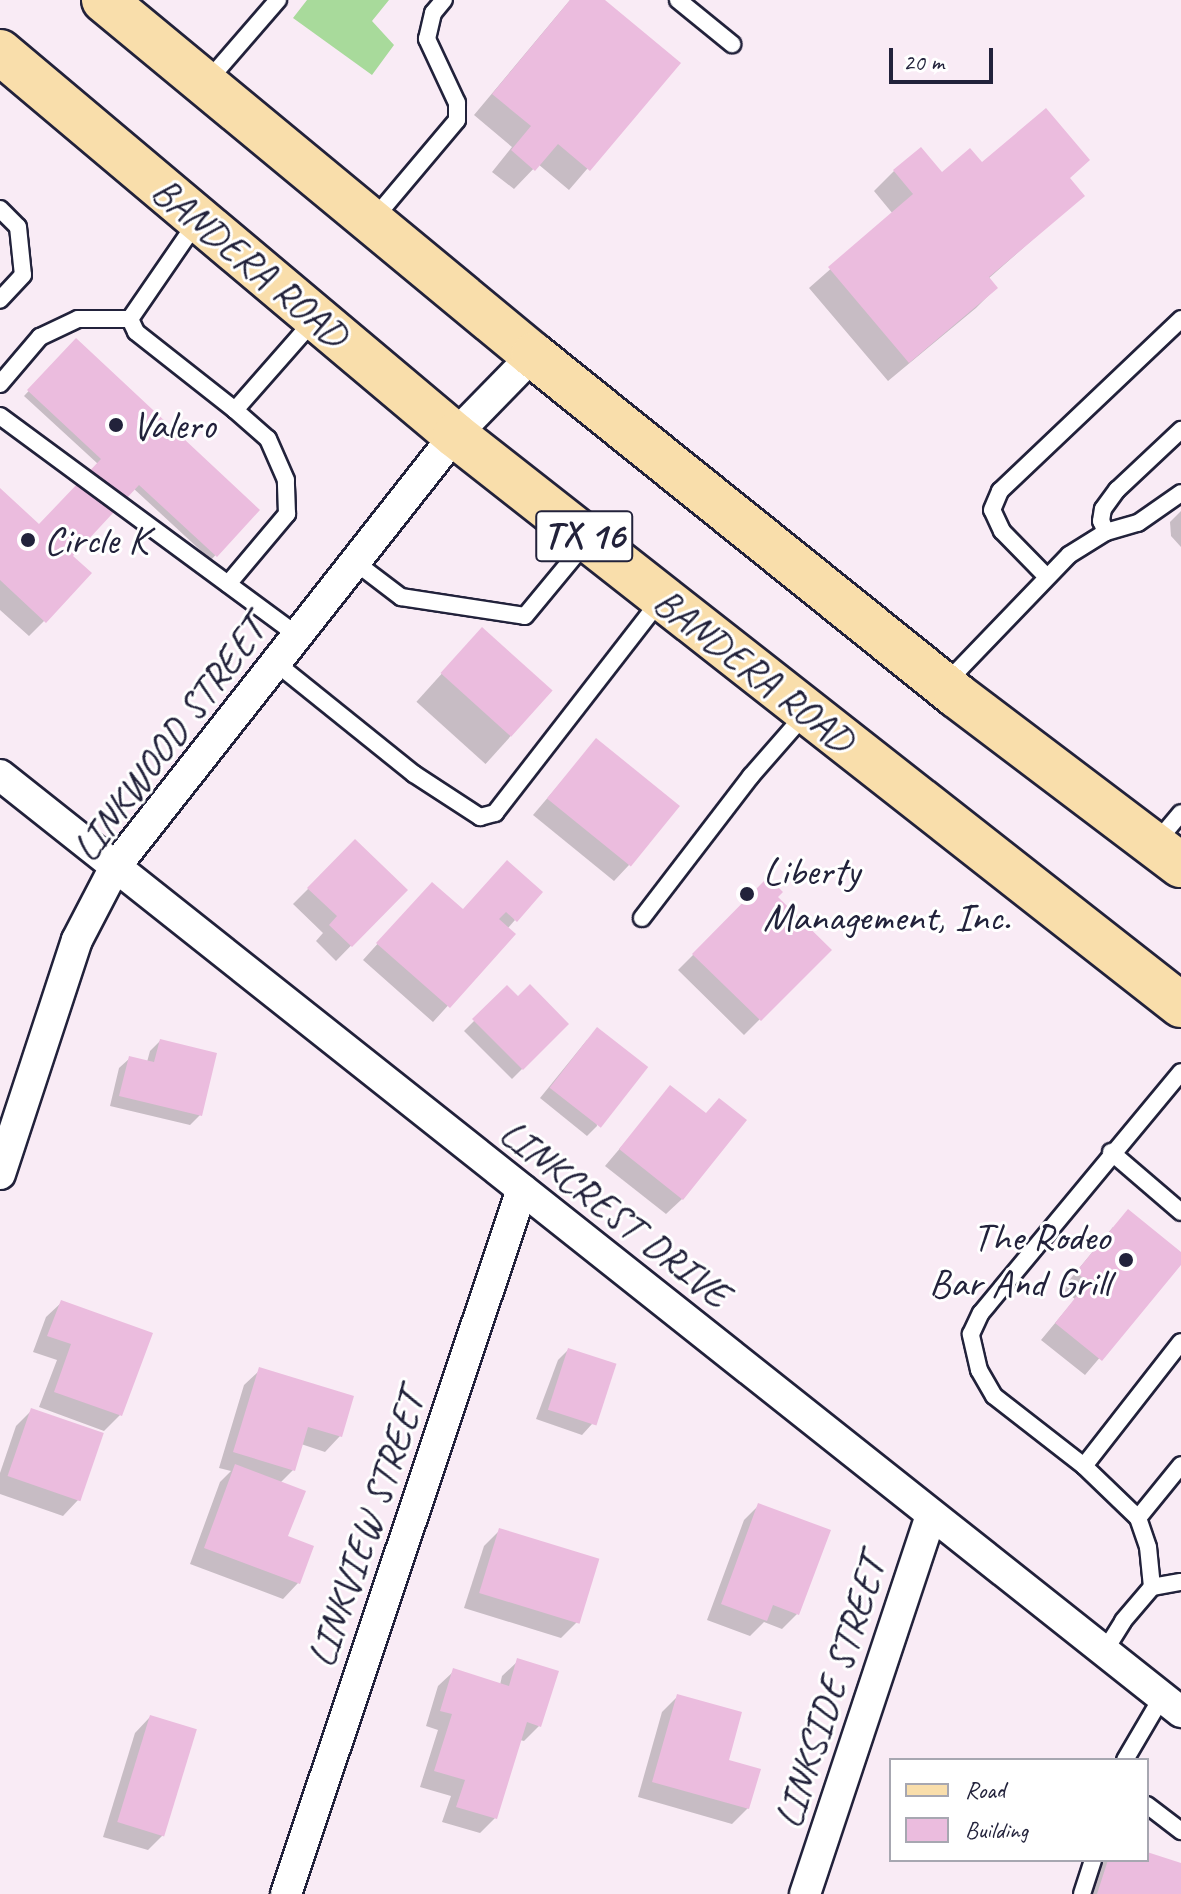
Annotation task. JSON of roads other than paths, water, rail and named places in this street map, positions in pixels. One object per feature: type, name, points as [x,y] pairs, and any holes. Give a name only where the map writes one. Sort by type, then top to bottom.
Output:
[{"type":"main road","name":"TX 16","points":[[104,0],[533,355],[944,685],[1172,841]]},
{"type":"main road","name":"BANDERA ROAD","points":[[0,52],[455,435],[1181,1005]]},
{"type":"street","name":"LINKWOOD STREET","points":[[0,1174],[77,940],[115,867],[455,435],[533,355]]},
{"type":"street","name":"LINKCREST DRIVE","points":[[0,775],[1171,1704]]},
{"type":"street","name":"LINKVIEW STREET","points":[[286,1894],[522,1189]]},
{"type":"street","name":"LINKSIDE STREET","points":[[805,1894],[931,1515]]},
{"type":"lane","points":[[205,84],[278,0]]},
{"type":"lane","points":[[371,222],[457,120],[457,103],[427,39],[433,13],[444,0]]},
{"type":"lane","points":[[678,0],[732,44]]},
{"type":"lane","points":[[0,209],[18,227],[23,275],[0,300]]},
{"type":"lane","points":[[130,319],[198,219]]},
{"type":"lane","points":[[235,410],[317,318]]},
{"type":"lane","points":[[0,384],[40,337],[78,319],[130,319]]},
{"type":"lane","points":[[130,319],[136,332],[268,439],[286,480],[287,514],[228,584]]},
{"type":"lane","points":[[1046,576],[1002,531],[992,510],[1000,491],[1181,319]]},
{"type":"lane","points":[[0,416],[297,635]]},
{"type":"lane","points":[[1106,532],[1101,521],[1103,509],[1117,490],[1181,430]]},
{"type":"lane","points":[[944,685],[1069,555],[1106,532],[1138,523],[1169,505],[1181,493]]},
{"type":"lane","points":[[355,562],[401,597],[525,616],[588,539]]},
{"type":"lane","points":[[276,663],[414,774],[480,817],[495,813],[662,598]]},
{"type":"lane","points":[[642,918],[751,776],[807,711]]},
{"type":"lane","points":[[1152,1587],[1148,1547],[1138,1518],[1084,1466],[994,1396],[979,1370],[971,1334],[981,1313],[1111,1152],[1181,1072]]},
{"type":"lane","points":[[1111,1152],[1181,1212]]},
{"type":"lane","points":[[1084,1466],[1181,1342]]},
{"type":"lane","points":[[1138,1518],[1181,1465]]},
{"type":"lane","points":[[1104,1652],[1123,1621],[1152,1587],[1181,1582]]},
{"type":"lane","points":[[1127,1758],[1171,1704]]},
{"type":"lane","points":[[1149,1807],[1181,1831]]},
{"type":"lane","points":[[1082,1894],[1092,1862]]},
{"type":"place","name":"Valero","points":[[116,425]]},
{"type":"place","name":"Circle K","points":[[28,540]]},
{"type":"place","name":"Liberty Management, Inc.","points":[[747,894]]},
{"type":"place","name":"The Rodeo Bar And Grill","points":[[1126,1260]]}]
